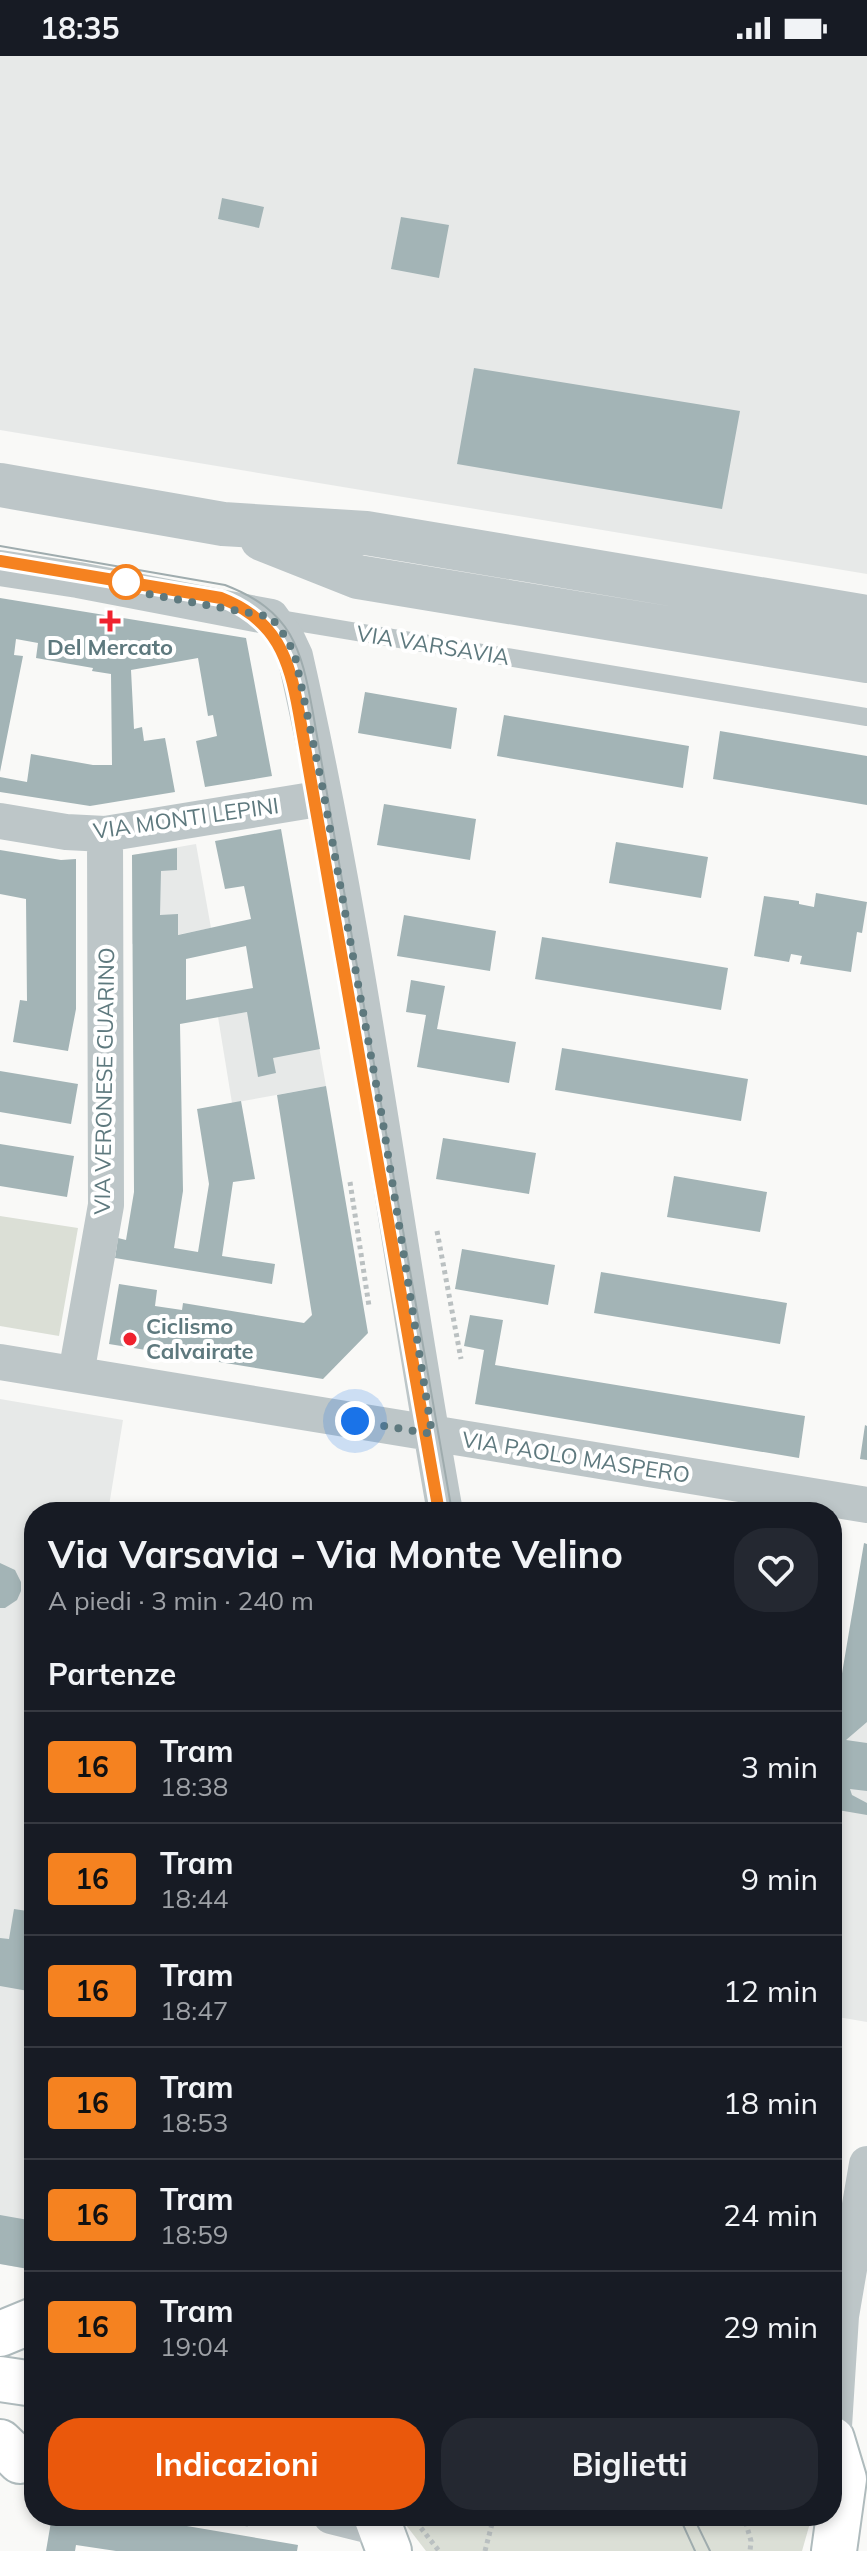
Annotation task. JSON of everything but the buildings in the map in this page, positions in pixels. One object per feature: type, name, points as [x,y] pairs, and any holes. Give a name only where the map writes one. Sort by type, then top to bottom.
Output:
[{"type":"main road","points":[[0,2334],[24,2324]]},
{"type":"main road","points":[[0,2379],[24,2383]]},
{"type":"main road","points":[[834,2551],[837,2526]]},
{"type":"street","points":[[6,488],[223,524],[366,533],[867,617]]},
{"type":"street","points":[[223,524],[358,577],[867,661]]},
{"type":"street","name":"VIA VARSAVIA","points":[[0,568],[271,617]]},
{"type":"street","points":[[271,617],[295,656],[324,798],[382,1117],[443,1502]]},
{"type":"street","name":"VIA MONTI LEPINI","points":[[0,821],[66,832],[105,834],[324,798]]},
{"type":"street","name":"VIA VERONESE GUARINO","points":[[76,1374],[106,1205],[105,834]]},
{"type":"street","name":"VIA PAOLO MASPERO","points":[[0,1362],[867,1505]]},
{"type":"street","points":[[842,2291],[867,2164]]},
{"type":"street","points":[[842,2427],[844,2462]]},
{"type":"lane","name":"VIA VARSAVIA","points":[[271,617],[867,717]]},
{"type":"path","points":[[350,1182],[369,1306]]},
{"type":"path","points":[[437,1231],[461,1359]]},
{"type":"path","points":[[485,2551],[491,2526]]},
{"type":"path","points":[[747,2526],[750,2551]]},
{"type":"path","points":[[390,2528],[439,2551]]},
{"type":"shaded area","points":[[0,56],[867,56],[867,574],[0,430]]},
{"type":"shaded area","points":[[196,844],[211,928],[132,944],[132,855]]},
{"type":"shaded area","points":[[311,1001],[326,1086],[232,1103],[218,1017]]},
{"type":"shaded area","points":[[0,1216],[78,1228],[59,1336],[0,1326]]},
{"type":"shaded area","points":[[0,1399],[123,1420],[110,1502],[24,1502],[24,2268],[0,2264]]},
{"type":"shaded area","points":[[842,1697],[867,1701],[867,2022],[842,2018]]},
{"type":"shaded area","points":[[407,2526],[809,2526],[802,2551],[426,2551]]},
{"type":"tram line","points":[[0,546],[225,585],[265,607],[290,634],[298,650],[313,713],[450,1502]]},
{"type":"tram line","points":[[0,561],[221,598],[259,621],[284,656],[294,684],[437,1502]]},
{"type":"tram line","name":"16","points":[[0,561],[221,598],[261,622],[286,656],[294,684],[437,1502]]},
{"type":"tram line","points":[[684,2526],[695,2551]]},
{"type":"tram line","points":[[698,2526],[710,2551]]},
{"type":"place","name":"Del Mercato","points":[[110,621]]},
{"type":"place","name":"Ciclismo Calvairate","points":[[130,1339]]},
{"type":"route","points":[[126,582],[132,591],[271,617],[295,656],[323,790],[382,1117],[432,1434],[355,1421]]}]
